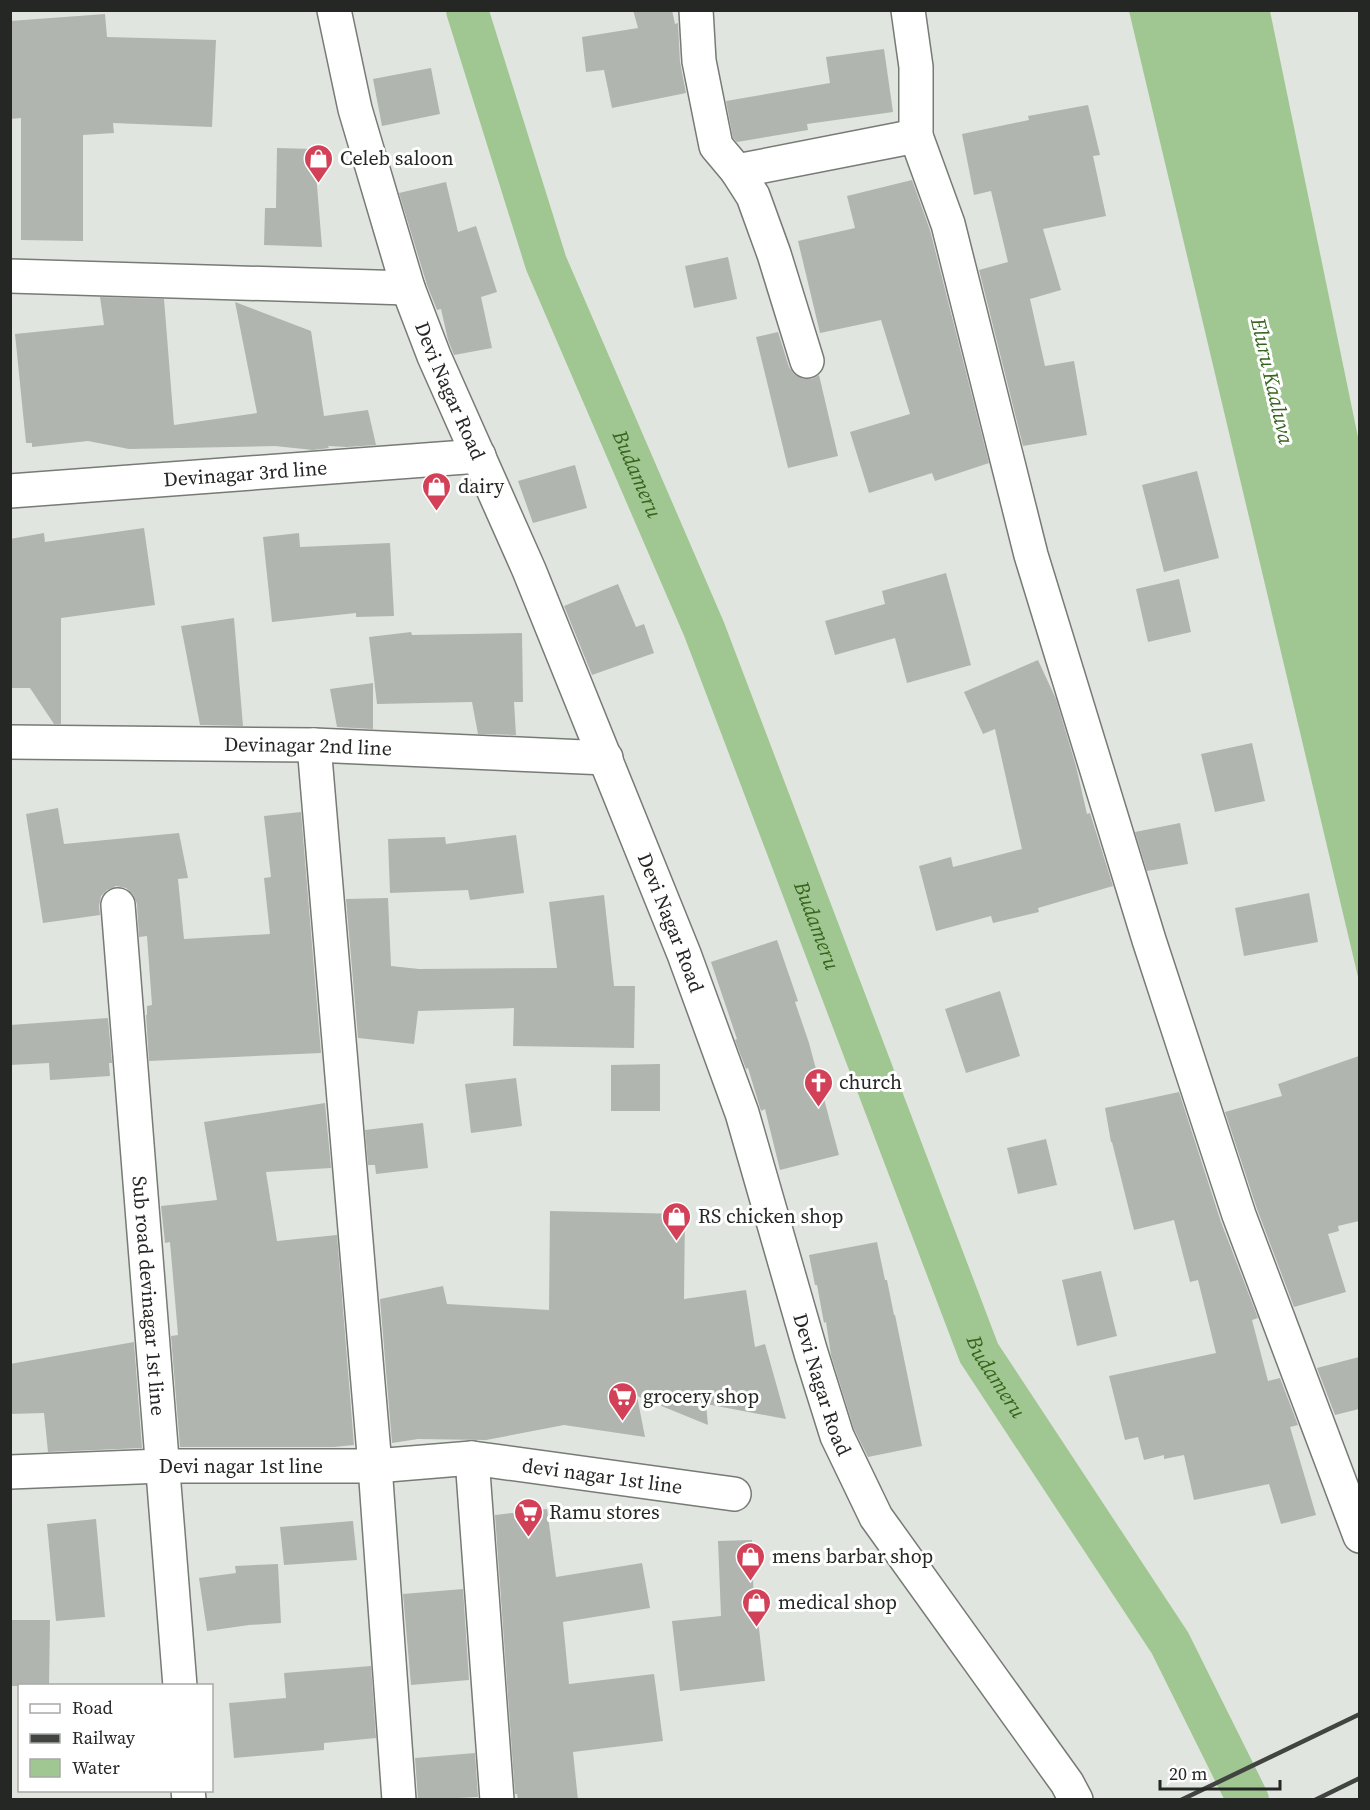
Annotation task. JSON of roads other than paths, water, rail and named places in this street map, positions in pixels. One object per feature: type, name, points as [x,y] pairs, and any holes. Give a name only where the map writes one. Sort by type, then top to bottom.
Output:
[{"type":"street","name":"Devi Nagar Road","points":[[334,10],[355,109],[408,288],[434,356],[529,570],[684,954],[742,1113],[837,1436],[876,1516],[1016,1710],[1067,1783],[1076,1800]]},
{"type":"street","points":[[696,10],[699,62],[716,146],[737,171],[753,196],[774,254],[807,361]]},
{"type":"street","points":[[908,10],[916,67],[916,136],[948,224],[1031,555],[1153,951],[1239,1215],[1359,1536]]},
{"type":"street","points":[[737,171],[916,136]]},
{"type":"street","points":[[10,276],[408,288]]},
{"type":"street","name":"Devinagar 3rd line","points":[[10,491],[479,456]]},
{"type":"street","name":"Devinagar 2nd line","points":[[10,742],[314,745],[606,758]]},
{"type":"street","points":[[314,745],[375,1466],[399,1800]]},
{"type":"street","name":"Sub road devinagar 1st line","points":[[118,905],[180,1684]]},
{"type":"street","points":[[472,1458],[497,1800]]},
{"type":"street","name":"Devi nagar 1st line","points":[[10,1472],[162,1466],[375,1466],[472,1458]]},
{"type":"street","name":"devi nagar 1st line","points":[[472,1458],[734,1494]]},
{"type":"water","name":"Eluru Kaaluva","points":[[1129,11],[1270,11],[1359,442],[1359,981]]},
{"type":"waterway","name":"Budameru","points":[[467,10],[546,263],[704,629],[979,1353],[1170,1643],[1248,1800]]},
{"type":"railway","points":[[1181,1800],[1360,1714]]},
{"type":"railway","points":[[1315,1800],[1360,1778]]},
{"type":"place","name":"Celeb saloon","points":[[319,184]]},
{"type":"place","name":"dairy","points":[[437,512]]},
{"type":"place","name":"church","points":[[818,1108]]},
{"type":"place","name":"RS chicken shop","points":[[677,1242]]},
{"type":"place","name":"grocery shop","points":[[622,1422]]},
{"type":"place","name":"Ramu stores","points":[[528,1538]]},
{"type":"place","name":"mens barbar shop","points":[[751,1582]]},
{"type":"place","name":"medical shop","points":[[757,1628]]}]
